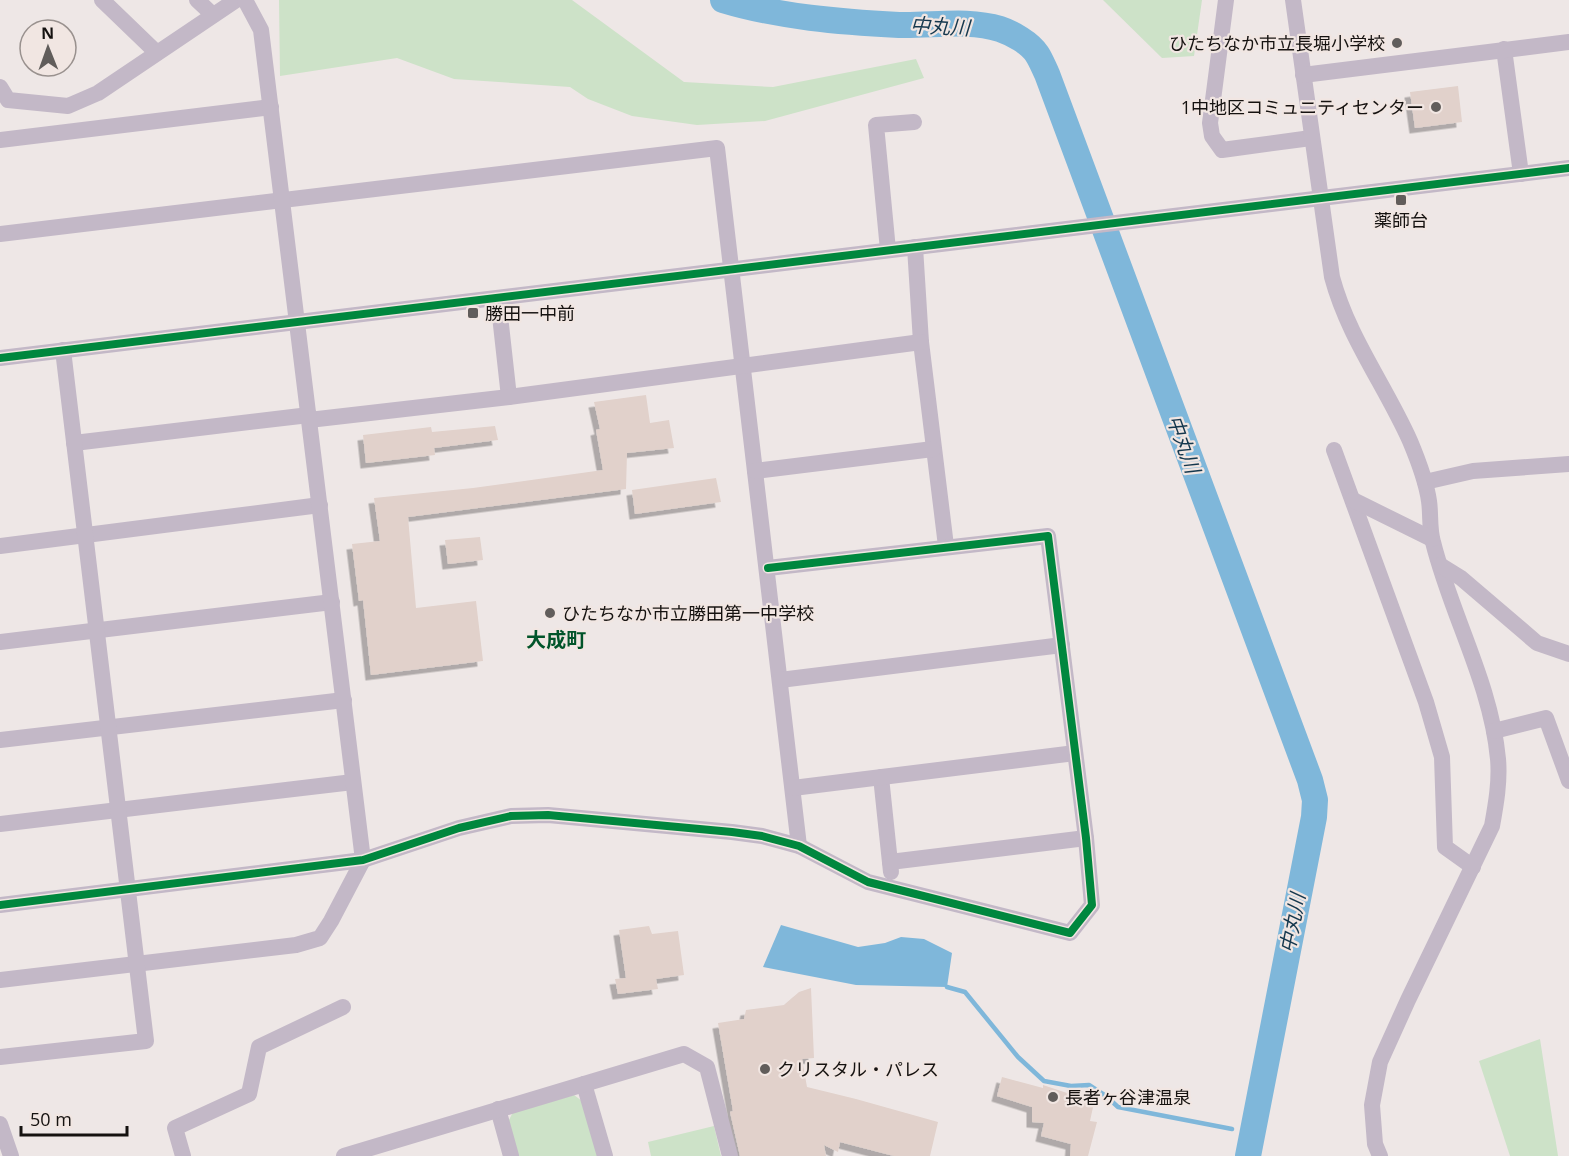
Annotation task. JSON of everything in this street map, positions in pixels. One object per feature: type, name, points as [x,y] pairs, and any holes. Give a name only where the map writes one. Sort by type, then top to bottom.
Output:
[{"type":"street","points":[[102,0],[157,53]]},
{"type":"street","points":[[197,0],[213,15]]},
{"type":"street","points":[[0,87],[8,100],[68,105],[98,93],[236,0]]},
{"type":"street","points":[[0,980],[296,945],[320,938],[363,860],[272,107],[261,30],[245,0]]},
{"type":"street","points":[[1226,0],[1210,123],[1212,136],[1222,150],[1311,138]]},
{"type":"street","points":[[1293,0],[1311,138],[1337,295],[1358,345],[1404,428],[1425,482],[1430,503],[1432,539],[1449,597],[1488,703],[1498,760],[1497,798],[1492,826],[1380,1062],[1372,1105],[1375,1144],[1380,1156]]},
{"type":"street","points":[[1303,75],[1569,42]]},
{"type":"street","points":[[1504,49],[1521,174]]},
{"type":"street","points":[[0,140],[272,107]]},
{"type":"street","points":[[888,250],[876,125],[914,122]]},
{"type":"street","points":[[0,234],[717,148],[799,846]]},
{"type":"street","points":[[0,358],[1569,168]]},
{"type":"street","points":[[915,247],[921,342],[946,546]]},
{"type":"street","points":[[498,298],[509,397]]},
{"type":"street","points":[[74,443],[509,397],[921,342]]},
{"type":"street","points":[[0,1058],[146,1041],[63,350]]},
{"type":"street","points":[[754,471],[933,449]]},
{"type":"street","points":[[1334,450],[1426,702],[1442,758],[1445,848],[1473,867]]},
{"type":"street","points":[[1425,482],[1473,471],[1569,464]]},
{"type":"street","points":[[1353,500],[1432,539]]},
{"type":"street","points":[[0,546],[320,505]]},
{"type":"street","points":[[0,905],[363,860],[459,828],[511,816],[548,815],[762,836],[799,846],[868,882],[1070,933],[1092,904],[1086,838],[1048,536],[768,568]]},
{"type":"street","points":[[1440,565],[1461,578],[1537,643],[1569,654]]},
{"type":"street","points":[[0,642],[332,602]]},
{"type":"street","points":[[780,680],[1062,645]]},
{"type":"street","points":[[0,740],[344,700]]},
{"type":"street","points":[[1494,731],[1546,718],[1569,781]]},
{"type":"street","points":[[793,788],[1075,753]]},
{"type":"street","points":[[881,777],[892,888]]},
{"type":"street","points":[[0,824],[353,782]]},
{"type":"street","points":[[890,862],[1086,838]]},
{"type":"street","points":[[183,1156],[175,1128],[249,1094],[259,1047],[343,1007]]},
{"type":"street","points":[[344,1156],[684,1054],[707,1067],[730,1156]]},
{"type":"street","points":[[584,1084],[605,1156]]},
{"type":"street","points":[[498,1109],[511,1156]]},
{"type":"street","points":[[0,1124],[11,1156]]},
{"type":"green space","points":[[279,0],[572,0],[684,82],[773,87],[916,59],[924,78],[765,121],[697,125],[632,116],[588,99],[570,87],[454,79],[397,58],[280,76]]},
{"type":"green space","points":[[1103,0],[1202,0],[1194,56],[1162,58]]},
{"type":"green space","points":[[1540,1039],[1558,1156],[1510,1156],[1479,1061]]},
{"type":"green space","points":[[574,1095],[582,1101],[598,1156],[517,1156],[508,1122],[513,1112]]},
{"type":"green space","points":[[714,1126],[721,1156],[651,1156],[648,1142]]},
{"type":"water","points":[[781,925],[858,947],[885,943],[901,937],[924,939],[952,953],[947,987],[856,985],[763,967]]},
{"type":"building","name":"1中地区コミュニティセンター","points":[[1458,86],[1462,122],[1415,128],[1410,92]]},
{"type":"building","points":[[646,395],[650,423],[669,420],[674,448],[627,453],[626,489],[408,517],[416,608],[476,601],[483,661],[371,675],[363,600],[359,601],[352,544],[380,541],[374,498],[473,488],[603,470],[596,430],[600,429],[594,402]]},
{"type":"building","points":[[495,426],[498,440],[434,448],[435,455],[366,463],[363,435],[431,427],[432,432]]},
{"type":"building","points":[[716,478],[721,502],[635,514],[632,490]]},
{"type":"building","points":[[480,537],[483,560],[448,564],[445,540]]},
{"type":"building","points":[[649,926],[652,934],[678,931],[684,975],[656,979],[658,989],[618,994],[615,979],[626,978],[619,930]]},
{"type":"building","name":"クリスタル・パレス","points":[[811,988],[814,1058],[802,1059],[807,1087],[938,1122],[930,1156],[894,1156],[840,1142],[838,1152],[824,1145],[826,1156],[740,1156],[730,1112],[733,1111],[718,1023],[744,1019],[746,1010],[784,1005],[799,992]]},
{"type":"building","points":[[1002,1077],[1095,1098],[1090,1121],[1097,1122],[1088,1156],[1070,1156],[1071,1144],[1041,1136],[1044,1123],[1032,1122],[1032,1107],[997,1096]]},
{"type":"waterway","name":"中丸川","points":[[723,0],[766,11],[833,20],[899,25],[975,24],[988,26],[1010,33],[1030,46],[1047,74],[1310,780],[1315,800],[1314,817],[1248,1156]]},
{"type":"waterway","points":[[947,987],[965,992],[1018,1057],[1044,1081],[1071,1086],[1089,1085],[1118,1107],[1232,1129]]},
{"type":"cycle path","points":[[0,358],[1569,168]]},
{"type":"cycle path","points":[[0,905],[363,860],[459,828],[511,816],[548,815],[762,836],[799,846],[868,882],[1070,933],[1092,905],[1086,838],[1048,536],[768,568]]},
{"type":"place","name":"ひたちなか市立長堀小学校","points":[[1397,43]]},
{"type":"place","name":"1中地区コミュニティセンター","points":[[1436,107]]},
{"type":"place","name":"薬師台","points":[[1401,200]]},
{"type":"place","name":"勝田一中前","points":[[473,313]]},
{"type":"place","name":"ひたちなか市立勝田第一中学校","points":[[550,613]]},
{"type":"place","name":"クリスタル・パレス","points":[[765,1069]]},
{"type":"place","name":"長者ヶ谷津温泉","points":[[1053,1097]]},
{"type":"district","name":"大成町","points":[[556,639]]}]
